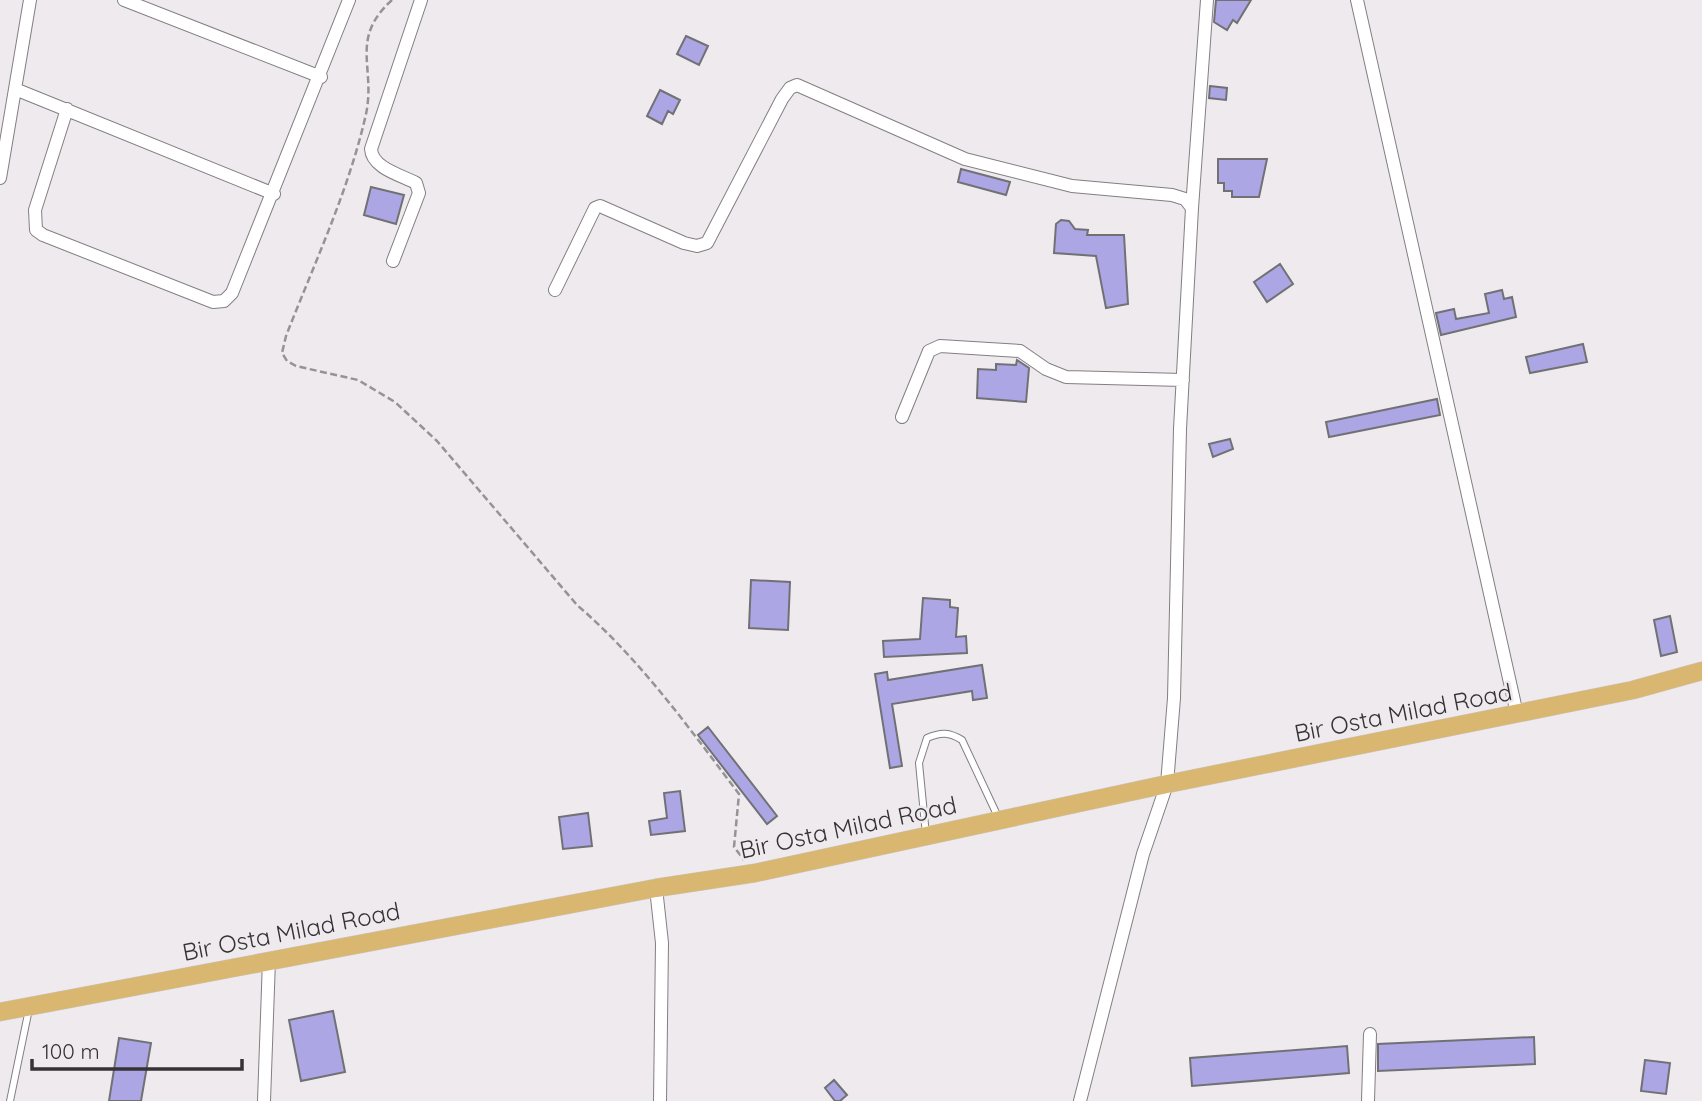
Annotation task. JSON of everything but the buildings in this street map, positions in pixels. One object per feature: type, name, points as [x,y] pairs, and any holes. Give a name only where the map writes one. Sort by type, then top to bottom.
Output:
[{"type":"main road","name":"Bir Osta Milad Road","points":[[0,1012],[656,888],[755,873],[1167,784],[1517,715],[1633,690],[1702,671]]},
{"type":"street","points":[[0,178],[30,0]]},
{"type":"street","points":[[124,0],[321,77]]},
{"type":"street","points":[[67,109],[35,211],[36,230],[220,303],[232,293],[321,77],[349,0]]},
{"type":"street","points":[[393,261],[419,192],[416,183],[379,165],[372,156],[371,149],[421,0]]},
{"type":"street","points":[[1080,1101],[1143,854],[1167,784],[1174,698],[1183,380],[1207,0]]},
{"type":"street","points":[[1357,0],[1517,715]]},
{"type":"street","points":[[555,290],[595,208],[600,206],[684,243],[697,246],[707,243],[782,99],[790,88],[797,85],[965,159],[1072,186],[1172,195],[1185,199],[1192,208]]},
{"type":"street","points":[[15,89],[274,194]]},
{"type":"street","points":[[902,417],[929,351],[940,346],[1020,351],[1046,369],[1066,377],[1183,380]]},
{"type":"street","points":[[656,888],[662,943],[660,1101]]},
{"type":"street","points":[[264,1101],[269,961]]},
{"type":"street","points":[[1368,1101],[1370,1034]]},
{"type":"lane","points":[[927,836],[919,763],[927,738],[939,733],[952,734],[962,740],[1000,820]]},
{"type":"lane","points":[[10,1101],[30,1007]]},
{"type":"path","points":[[392,0],[369,30],[364,48],[370,84],[366,113],[350,166],[282,352],[287,361],[296,366],[358,380],[395,402],[437,441],[577,605],[604,628],[693,732],[739,794],[734,848],[755,873]]}]
